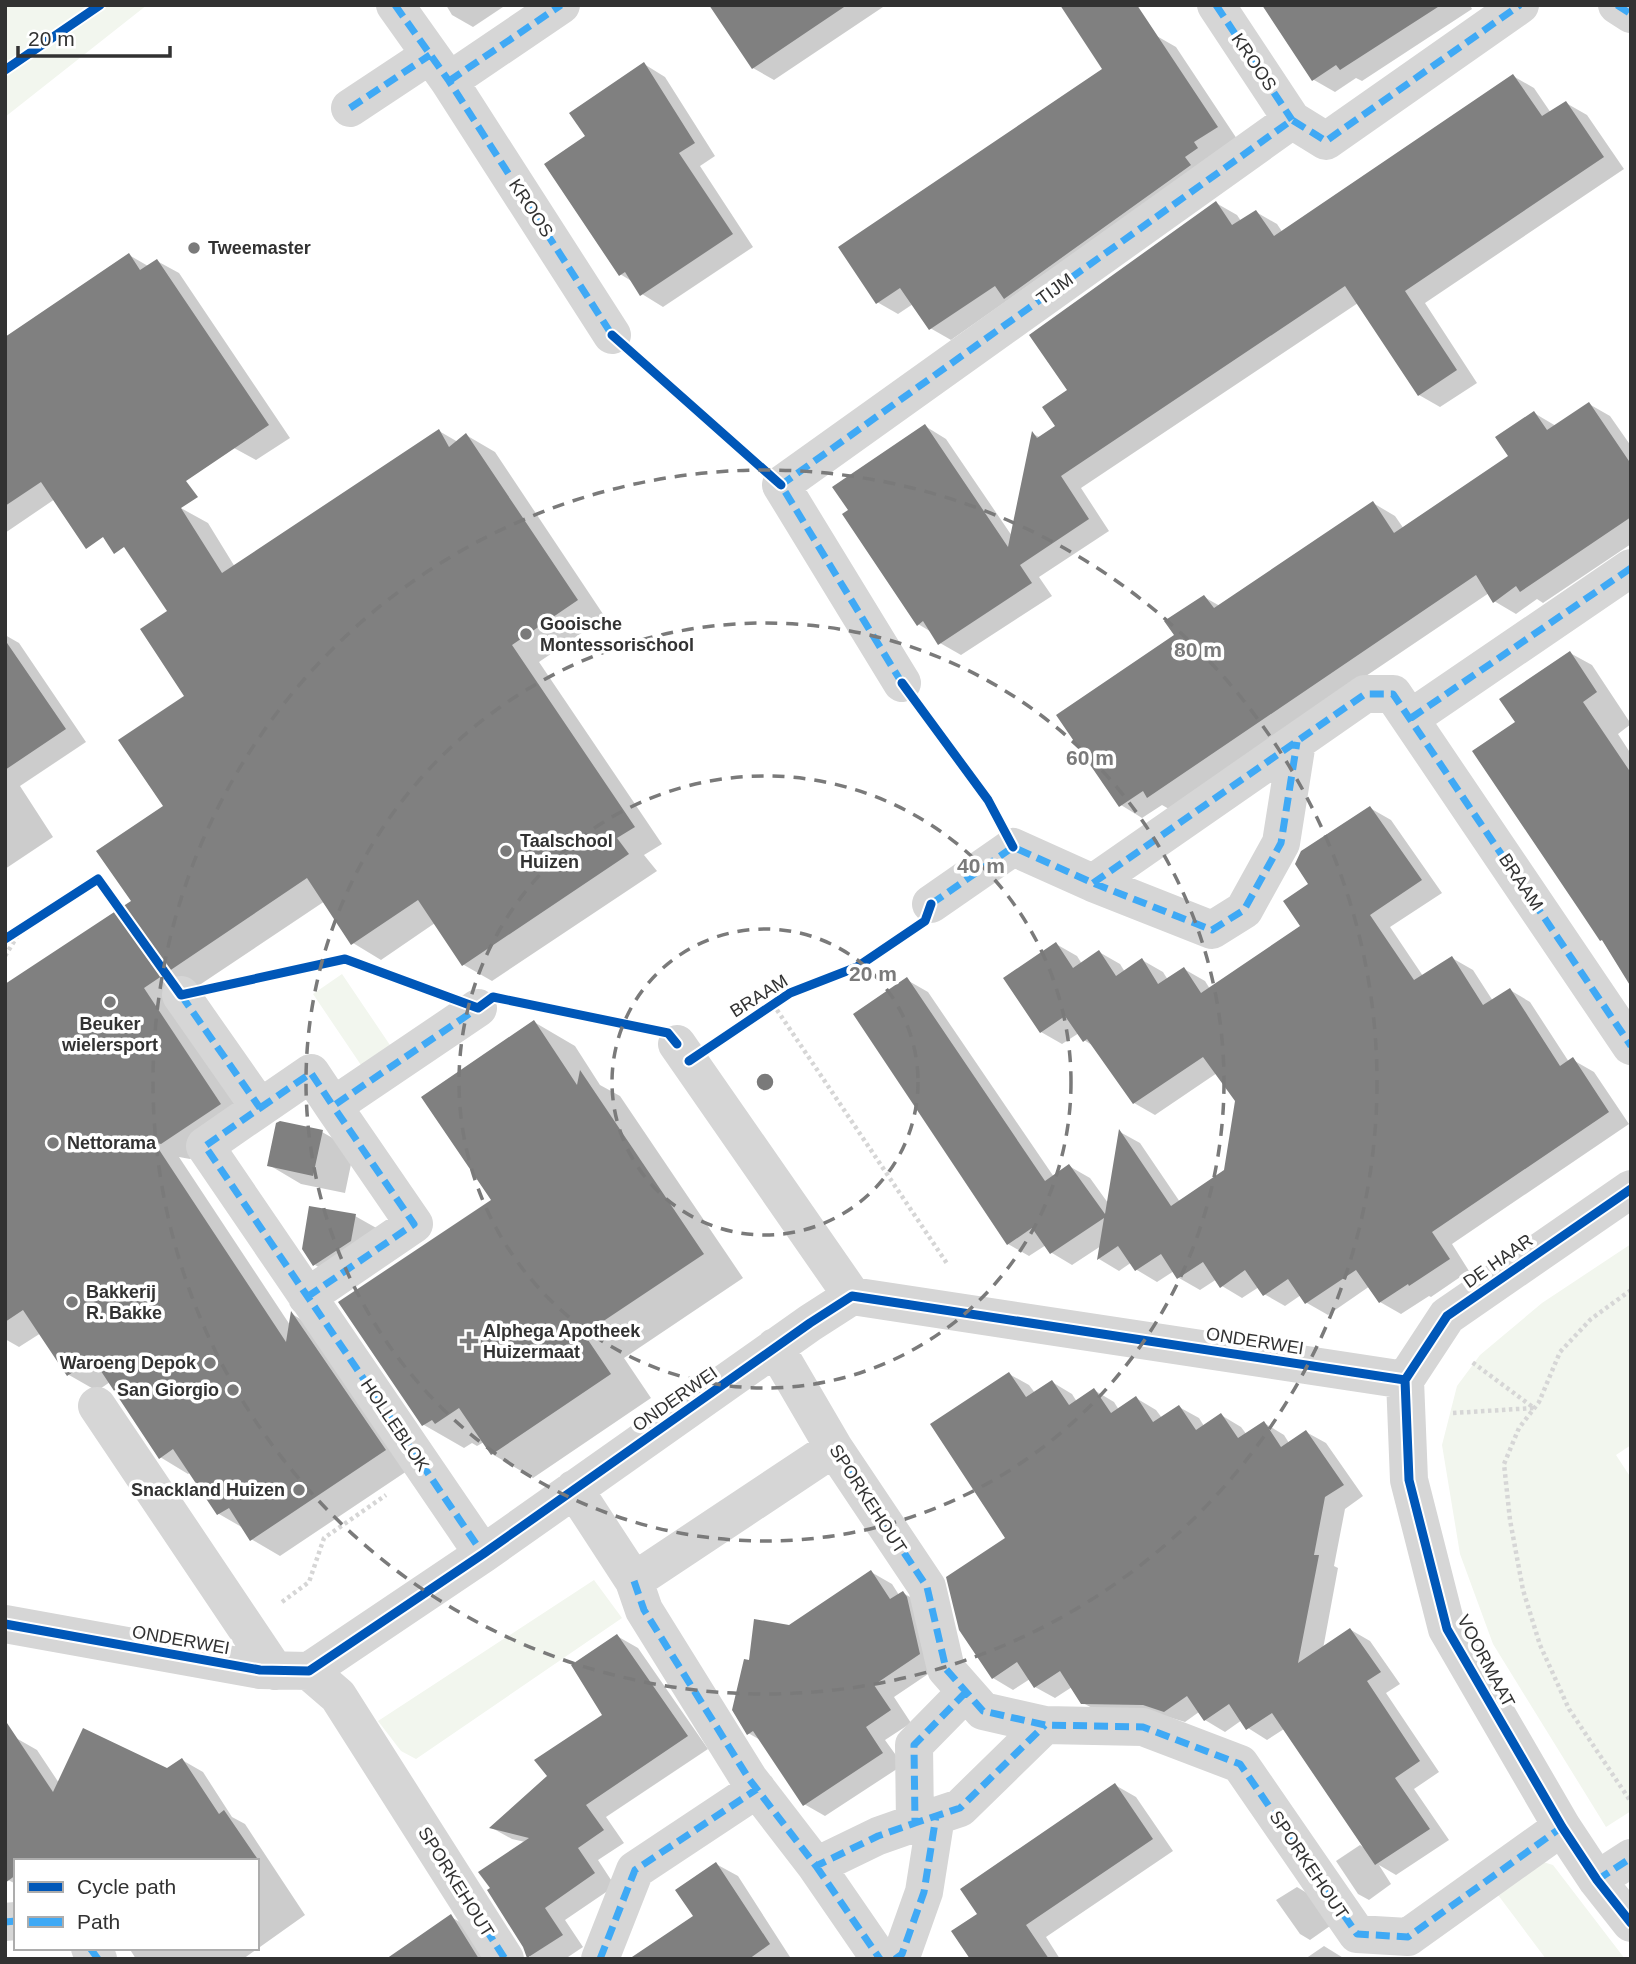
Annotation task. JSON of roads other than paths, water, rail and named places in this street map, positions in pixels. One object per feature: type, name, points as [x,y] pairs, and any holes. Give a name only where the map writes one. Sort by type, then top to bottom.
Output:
[{"type":"street","name":"KROOS","points":[[395,5],[440,68],[612,335]]},
{"type":"street","points":[[350,108],[440,68],[561,5]]},
{"type":"street","name":"KROOS","points":[[1216,5],[1292,120]]},
{"type":"street","points":[[1292,120],[1326,141],[1520,5]]},
{"type":"street","points":[[1617,5],[1631,14]]},
{"type":"street","name":"TIJM","points":[[902,683],[780,485],[1292,120]]},
{"type":"street","points":[[1411,718],[1631,568]]},
{"type":"street","name":"BRAAM","points":[[1093,883],[1365,694],[1393,694],[1631,1046]]},
{"type":"street","points":[[931,904],[1013,847],[1093,883],[1212,930],[1244,910],[1281,843],[1297,742]]},
{"type":"street","points":[[181,995],[260,1108]]},
{"type":"street","points":[[333,1106],[478,1007]]},
{"type":"street","points":[[677,1044],[852,1296]]},
{"type":"street","name":"HOLLEBLOK","points":[[307,1297],[414,1224],[311,1073],[205,1146],[307,1297],[483,1554]]},
{"type":"street","name":"DE HAAR","points":[[1406,1398],[1435,1335],[1447,1316],[1631,1189]]},
{"type":"street","name":"ONDERWEI","points":[[5,1624],[261,1670],[292,1671],[483,1554],[775,1347],[852,1296],[982,1316],[1406,1398]]},
{"type":"street","name":"SPORKEHOUT","points":[[775,1347],[834,1448],[927,1587],[946,1669],[983,1711],[1045,1725],[1143,1727],[1240,1764],[1357,1934],[1408,1937],[1562,1827]]},
{"type":"street","name":"VOORMAAT","points":[[1406,1398],[1409,1480],[1447,1629],[1562,1827],[1597,1881],[1631,1923]]},
{"type":"street","name":"SPORKEHOUT","points":[[97,1406],[246,1628],[292,1671],[338,1696],[505,1959]]},
{"type":"street","points":[[634,1581],[834,1448]]},
{"type":"street","points":[[574,1489],[634,1581],[643,1610],[749,1779],[816,1867],[880,1959]]},
{"type":"street","points":[[895,1959],[902,1954],[924,1892],[925,1820],[914,1745],[966,1692]]},
{"type":"street","points":[[816,1867],[878,1836],[960,1808],[1045,1725]]},
{"type":"street","points":[[600,1959],[635,1870],[757,1789]]},
{"type":"street","points":[[1597,1881],[1631,1858]]},
{"type":"place","name":"Tweemaster","points":[[194,248]]},
{"type":"place","name":"Gooische Montessorischool","points":[[526,634]]},
{"type":"place","name":"Taalschool Huizen","points":[[506,851]]},
{"type":"place","name":"Beuker wielersport","points":[[110,1002]]},
{"type":"place","name":"Nettorama","points":[[53,1143]]},
{"type":"place","name":"Bakkerij R. Bakke","points":[[72,1302]]},
{"type":"place","name":"Alphega Apotheek Huizermaat","points":[[469,1341]]},
{"type":"place","name":"Waroeng Depok","points":[[210,1363]]},
{"type":"place","name":"San Giorgio","points":[[233,1390]]},
{"type":"place","name":"Snackland Huizen","points":[[299,1490]]}]
